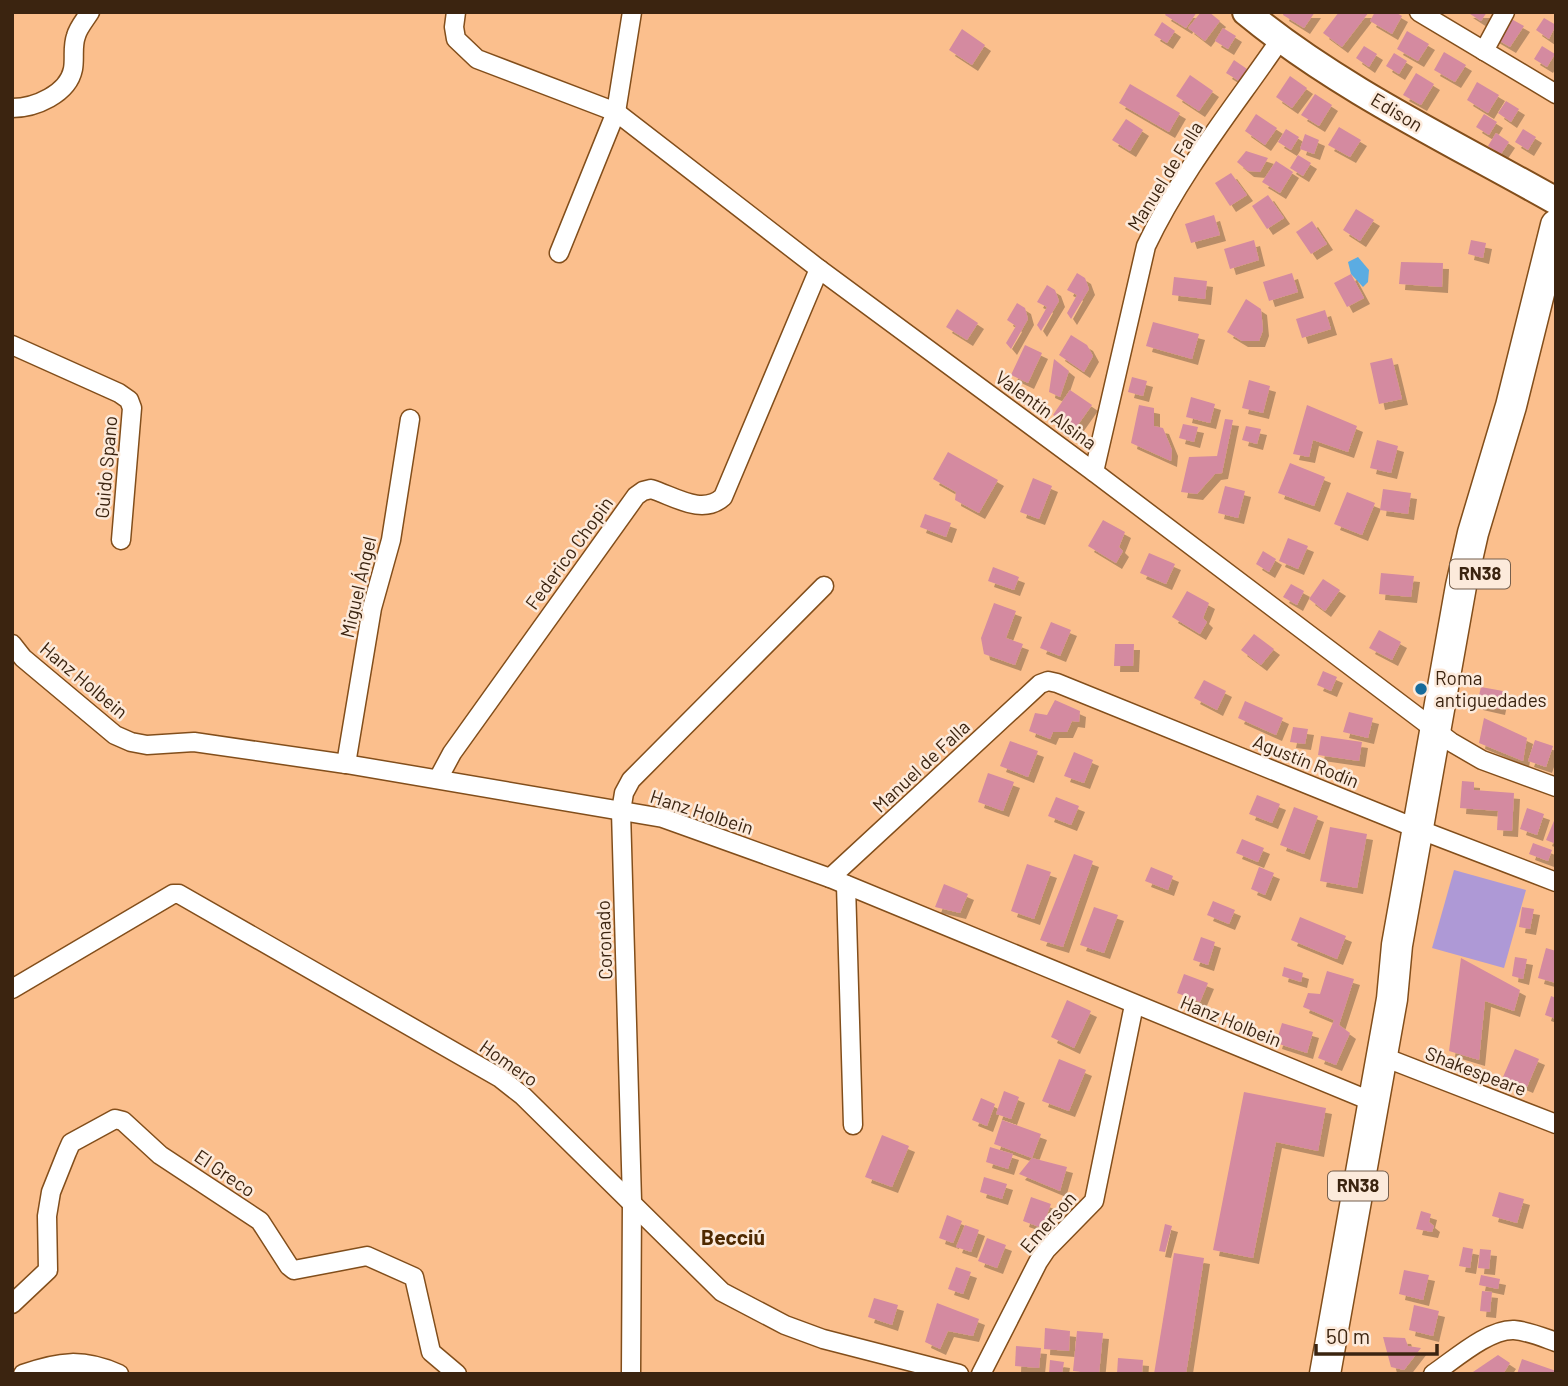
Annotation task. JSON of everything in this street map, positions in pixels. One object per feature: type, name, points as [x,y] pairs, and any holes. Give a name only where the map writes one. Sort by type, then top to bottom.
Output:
[{"type":"main road","name":"RN38","points":[[1443,736],[1511,406],[1556,225]]},
{"type":"main road","name":"RN38","points":[[1325,1374],[1392,999],[1397,945],[1430,828],[1457,654],[1455,620],[1473,533],[1511,406]]},
{"type":"street","points":[[12,108],[27,108],[64,88],[72,77],[76,33],[90,12]]},
{"type":"street","name":"Valentín Alsina","points":[[456,12],[456,39],[477,58],[616,112],[819,269],[1094,472],[1443,736],[1482,760],[1556,787]]},
{"type":"street","points":[[559,253],[616,112],[632,12]]},
{"type":"street","name":"Edison","points":[[1246,12],[1280,40],[1412,122],[1556,201]]},
{"type":"street","points":[[1419,12],[1556,94]]},
{"type":"street","points":[[1484,51],[1506,12]]},
{"type":"street","name":"Manuel de Falla","points":[[1094,472],[1146,246],[1181,183],[1280,40]]},
{"type":"street","name":"Federico Chopin","points":[[438,779],[452,753],[636,496],[651,489],[698,506],[709,506],[723,497],[819,269]]},
{"type":"street","name":"Guido Spano","points":[[12,345],[129,400],[132,408],[121,541]]},
{"type":"street","name":"Miguel Ángel","points":[[346,764],[373,608],[391,540],[410,419]]},
{"type":"street","name":"Coronado","points":[[631,1374],[632,1201],[621,811],[624,793],[631,780],[824,586]]},
{"type":"street","name":"Hanz Holbein","points":[[12,644],[23,658],[105,727],[131,742],[147,745],[194,742],[346,764],[678,823],[993,944],[1134,1005],[1373,1102]]},
{"type":"street","name":"Agustín Rodín","points":[[1040,684],[1057,682],[1430,828],[1556,883]]},
{"type":"street","name":"Manuel de Falla","points":[[837,882],[1040,684]]},
{"type":"street","points":[[837,882],[853,1125]]},
{"type":"street","name":"Homero","points":[[12,989],[173,894],[179,894],[500,1078],[523,1096],[632,1201],[722,1292],[744,1305],[823,1339],[959,1374]]},
{"type":"street","name":"Emerson","points":[[981,1374],[1038,1262],[1046,1250],[1094,1201],[1134,1005]]},
{"type":"street","name":"Shakespeare","points":[[1381,1056],[1556,1124]]},
{"type":"street","name":"El Greco","points":[[12,1304],[48,1270],[47,1216],[51,1192],[72,1143],[116,1119],[123,1121],[160,1155],[260,1221],[294,1270],[367,1256],[414,1278],[431,1352],[457,1374]]},
{"type":"street","points":[[1433,1374],[1498,1332],[1526,1332],[1556,1342]]},
{"type":"street","points":[[23,1374],[54,1363],[100,1367],[119,1374]]},
{"type":"shaded area","points":[[1454,870],[1526,890],[1504,968],[1432,948]]},
{"type":"water","points":[[1358,257],[1369,270],[1368,282],[1363,287],[1351,274],[1348,262]]},
{"type":"building","points":[[1167,12],[1197,12],[1186,28],[1165,15]]},
{"type":"building","points":[[1201,12],[1209,12],[1220,21],[1205,41],[1188,28]]},
{"type":"building","points":[[1284,12],[1315,12],[1304,28],[1283,15]]},
{"type":"building","points":[[1339,12],[1369,12],[1342,47],[1323,33]]},
{"type":"building","points":[[1375,12],[1395,12],[1402,16],[1392,34],[1370,21]]},
{"type":"building","points":[[1467,12],[1487,12],[1481,21]]},
{"type":"building","points":[[1506,16],[1524,26],[1510,47],[1493,37]]},
{"type":"building","points":[[1544,18],[1556,25],[1549,39],[1536,30]]},
{"type":"building","points":[[1162,22],[1175,31],[1167,43],[1154,35]]},
{"type":"building","points":[[1223,28],[1236,36],[1228,49],[1215,41]]},
{"type":"building","points":[[962,29],[985,45],[972,65],[949,50]]},
{"type":"building","points":[[1407,31],[1429,44],[1418,61],[1397,49]]},
{"type":"building","points":[[1364,46],[1377,54],[1369,67],[1356,58]]},
{"type":"building","points":[[1542,46],[1555,54],[1547,67],[1534,59]]},
{"type":"building","points":[[1444,52],[1466,65],[1455,82],[1434,70]]},
{"type":"building","points":[[1394,53],[1407,61],[1399,74],[1386,66]]},
{"type":"building","points":[[1234,60],[1247,69],[1239,81],[1226,73]]},
{"type":"building","points":[[1416,73],[1434,84],[1421,105],[1403,95]]},
{"type":"building","points":[[1190,75],[1213,91],[1199,111],[1176,96]]},
{"type":"building","points":[[1290,76],[1307,88],[1292,108],[1276,97]]},
{"type":"building","points":[[1477,82],[1499,95],[1488,113],[1467,100]]},
{"type":"building","points":[[1130,84],[1180,113],[1169,132],[1119,103]]},
{"type":"building","points":[[1315,94],[1332,105],[1319,126],[1301,115]]},
{"type":"building","points":[[1506,101],[1519,109],[1511,122],[1498,113]]},
{"type":"building","points":[[1256,114],[1277,128],[1265,145],[1245,131]]},
{"type":"building","points":[[1484,114],[1497,122],[1489,135],[1476,127]]},
{"type":"building","points":[[1126,119],[1143,130],[1130,151],[1112,140]]},
{"type":"building","points":[[1339,127],[1361,140],[1350,157],[1328,145]]},
{"type":"building","points":[[1286,129],[1299,137],[1291,150],[1278,142]]},
{"type":"building","points":[[1523,129],[1536,137],[1528,150],[1515,142]]},
{"type":"building","points":[[1496,133],[1509,142],[1501,154],[1488,146]]},
{"type":"building","points":[[1305,134],[1319,140],[1314,154],[1300,149]]},
{"type":"building","points":[[1246,151],[1268,158],[1260,172],[1248,171],[1237,162]]},
{"type":"building","points":[[1298,155],[1311,163],[1303,176],[1290,168]]},
{"type":"building","points":[[1276,161],[1293,172],[1280,193],[1262,182]]},
{"type":"building","points":[[1231,173],[1247,195],[1230,206],[1215,183]]},
{"type":"building","points":[[1268,195],[1284,218],[1267,229],[1252,206]]},
{"type":"building","points":[[1356,209],[1374,220],[1360,241],[1343,230]]},
{"type":"building","points":[[1214,215],[1220,235],[1191,243],[1185,224]]},
{"type":"building","points":[[1312,221],[1327,244],[1311,254],[1296,232]]},
{"type":"building","points":[[1254,240],[1259,260],[1230,269],[1224,249]]},
{"type":"building","points":[[1471,240],[1486,243],[1483,258],[1468,254]]},
{"type":"building","points":[[1401,262],[1443,263],[1442,287],[1399,284]]},
{"type":"building","points":[[1077,273],[1085,278],[1089,289],[1071,319],[1067,313],[1077,295],[1067,290]]},
{"type":"building","points":[[1292,273],[1298,292],[1269,301],[1263,282]]},
{"type":"building","points":[[1351,274],[1364,298],[1347,307],[1334,283]]},
{"type":"building","points":[[1174,277],[1207,281],[1205,299],[1172,295]]},
{"type":"building","points":[[1047,285],[1055,290],[1059,301],[1041,331],[1037,325],[1047,307],[1037,302]]},
{"type":"building","points":[[1246,299],[1261,309],[1263,330],[1259,341],[1242,341],[1227,332]]},
{"type":"building","points":[[1017,303],[1025,308],[1028,319],[1011,349],[1006,343],[1016,326],[1007,320]]},
{"type":"building","points":[[957,309],[978,323],[967,340],[946,327]]},
{"type":"building","points":[[1325,310],[1331,329],[1302,338],[1296,319]]},
{"type":"building","points":[[1153,322],[1199,334],[1192,359],[1146,346]]},
{"type":"building","points":[[1071,335],[1087,345],[1093,356],[1084,372],[1059,355]]},
{"type":"building","points":[[1025,345],[1042,353],[1028,383],[1011,375]]},
{"type":"building","points":[[1392,358],[1402,399],[1379,404],[1370,363]]},
{"type":"building","points":[[1054,359],[1069,371],[1060,397],[1049,392]]},
{"type":"building","points":[[1132,377],[1147,381],[1143,396],[1128,392]]},
{"type":"building","points":[[1249,380],[1270,386],[1263,413],[1242,408]]},
{"type":"building","points":[[1070,390],[1092,405],[1075,429],[1053,415]]},
{"type":"building","points":[[1191,397],[1215,404],[1210,423],[1186,417]]},
{"type":"building","points":[[1139,405],[1154,408],[1154,426],[1163,428],[1172,450],[1171,461],[1131,443]]},
{"type":"building","points":[[1307,405],[1357,426],[1348,452],[1313,440],[1309,457],[1293,454]]},
{"type":"building","points":[[1225,419],[1233,420],[1222,473],[1215,474],[1197,494],[1181,492],[1189,457],[1217,456]]},
{"type":"building","points":[[1183,424],[1198,427],[1194,442],[1179,438]]},
{"type":"building","points":[[1246,426],[1261,429],[1257,444],[1242,440]]},
{"type":"building","points":[[1377,440],[1398,446],[1391,473],[1370,468]]},
{"type":"building","points":[[948,452],[998,480],[979,513],[955,500],[956,492],[933,479]]},
{"type":"building","points":[[1290,463],[1325,477],[1314,506],[1278,493]]},
{"type":"building","points":[[1033,478],[1052,486],[1039,519],[1020,512]]},
{"type":"building","points":[[1225,486],[1245,491],[1238,518],[1218,513]]},
{"type":"building","points":[[1383,489],[1411,493],[1408,514],[1380,510]]},
{"type":"building","points":[[1347,492],[1375,503],[1362,535],[1334,524]]},
{"type":"building","points":[[925,514],[951,523],[946,537],[920,527]]},
{"type":"building","points":[[1103,520],[1125,532],[1119,547],[1123,551],[1116,563],[1088,546]]},
{"type":"building","points":[[1288,538],[1308,546],[1298,569],[1279,561]]},
{"type":"building","points":[[1263,551],[1276,559],[1269,572],[1256,564]]},
{"type":"building","points":[[1149,553],[1175,564],[1166,584],[1140,573]]},
{"type":"building","points":[[993,567],[1019,577],[1014,590],[988,581]]},
{"type":"building","points":[[1381,573],[1414,576],[1411,597],[1379,594]]},
{"type":"building","points":[[1323,579],[1340,590],[1325,611],[1309,599]]},
{"type":"building","points":[[1291,584],[1304,591],[1297,605],[1283,597]]},
{"type":"building","points":[[1187,591],[1209,603],[1203,618],[1207,622],[1200,634],[1172,617]]},
{"type":"building","points":[[994,603],[1016,611],[1006,638],[1023,644],[1015,665],[984,654],[981,638]]},
{"type":"building","points":[[1051,622],[1071,630],[1060,656],[1040,648]]},
{"type":"building","points":[[1379,630],[1401,642],[1392,660],[1369,648]]},
{"type":"building","points":[[1254,634],[1274,649],[1261,665],[1241,650]]},
{"type":"building","points":[[1115,644],[1134,644],[1133,666],[1114,666]]},
{"type":"building","points":[[1323,671],[1337,677],[1331,691],[1317,685]]},
{"type":"building","points":[[1204,680],[1226,691],[1217,710],[1194,698]]},
{"type":"building","points":[[1481,687],[1503,691],[1499,709],[1477,704]]},
{"type":"building","points":[[1055,700],[1080,711],[1079,722],[1072,721],[1067,732],[1053,732],[1050,739],[1029,731],[1035,713],[1047,715]]},
{"type":"building","points":[[1245,701],[1283,718],[1276,735],[1238,718]]},
{"type":"building","points":[[1349,712],[1373,718],[1368,738],[1343,732]]},
{"type":"building","points":[[1484,718],[1527,738],[1523,761],[1479,743]]},
{"type":"building","points":[[1293,727],[1308,729],[1305,744],[1290,742]]},
{"type":"building","points":[[1321,736],[1362,742],[1359,761],[1318,755]]},
{"type":"building","points":[[1535,740],[1553,746],[1546,767],[1528,761]]},
{"type":"building","points":[[1010,741],[1038,751],[1028,777],[1000,766]]},
{"type":"building","points":[[1074,752],[1093,760],[1084,783],[1064,776]]},
{"type":"building","points":[[988,773],[1014,782],[1003,811],[978,802]]},
{"type":"building","points":[[1462,781],[1474,782],[1474,790],[1514,793],[1512,831],[1497,830],[1498,811],[1460,808]]},
{"type":"building","points":[[1257,795],[1280,804],[1272,823],[1249,814]]},
{"type":"building","points":[[1056,797],[1079,806],[1071,825],[1048,816]]},
{"type":"building","points":[[1294,807],[1318,816],[1304,854],[1280,845]]},
{"type":"building","points":[[1527,808],[1544,814],[1537,835],[1520,829]]},
{"type":"building","points":[[1556,816],[1556,844],[1546,840]]},
{"type":"building","points":[[1330,827],[1367,834],[1357,888],[1320,881]]},
{"type":"building","points":[[1242,839],[1264,848],[1258,862],[1236,853]]},
{"type":"building","points":[[1533,843],[1552,850],[1548,861],[1529,854]]},
{"type":"building","points":[[1074,854],[1093,861],[1063,947],[1040,940]]},
{"type":"building","points":[[1027,864],[1051,872],[1034,919],[1011,911]]},
{"type":"building","points":[[1151,867],[1173,876],[1168,890],[1145,881]]},
{"type":"building","points":[[1259,867],[1274,873],[1265,895],[1251,889]]},
{"type":"building","points":[[944,884],[968,894],[960,913],[935,907]]},
{"type":"building","points":[[1213,901],[1235,910],[1229,924],[1207,915]]},
{"type":"building","points":[[1094,907],[1118,915],[1104,953],[1080,945]]},
{"type":"building","points":[[1522,907],[1534,909],[1530,929],[1519,927]]},
{"type":"building","points":[[1300,917],[1346,936],[1337,959],[1291,940]]},
{"type":"building","points":[[1201,937],[1215,942],[1208,965],[1193,960]]},
{"type":"building","points":[[1546,948],[1556,951],[1556,983],[1538,978]]},
{"type":"building","points":[[1515,957],[1527,959],[1523,979],[1512,976]]},
{"type":"building","points":[[1461,958],[1520,990],[1514,1011],[1485,1001],[1479,1060],[1449,1051]]},
{"type":"building","points":[[1284,967],[1303,973],[1301,982],[1282,976]]},
{"type":"building","points":[[1327,971],[1354,979],[1339,1025],[1350,1033],[1336,1065],[1318,1058],[1334,1020],[1303,1007],[1308,993],[1320,994]]},
{"type":"building","points":[[1184,974],[1208,983],[1200,1002],[1177,993]]},
{"type":"building","points":[[1551,996],[1556,998],[1556,1019],[1545,1015]]},
{"type":"building","points":[[1067,1000],[1091,1011],[1074,1048],[1051,1037]]},
{"type":"building","points":[[1282,1023],[1313,1032],[1307,1053],[1276,1043]]},
{"type":"building","points":[[1515,1049],[1539,1059],[1527,1087],[1503,1077]]},
{"type":"building","points":[[1059,1059],[1086,1070],[1069,1111],[1042,1101]]},
{"type":"building","points":[[1004,1091],[1019,1097],[1011,1119],[996,1114]]},
{"type":"building","points":[[1244,1092],[1326,1108],[1318,1151],[1276,1142],[1253,1258],[1213,1250]]},
{"type":"building","points":[[981,1098],[995,1104],[987,1126],[972,1120]]},
{"type":"building","points":[[1002,1120],[1041,1134],[1032,1158],[994,1144]]},
{"type":"building","points":[[882,1135],[909,1146],[892,1187],[865,1177]]},
{"type":"building","points":[[990,1147],[1013,1154],[1008,1169],[986,1162]]},
{"type":"building","points":[[1032,1158],[1067,1167],[1060,1191],[1019,1174]]},
{"type":"building","points":[[984,1177],[1007,1184],[1002,1199],[980,1192]]},
{"type":"building","points":[[1499,1192],[1524,1199],[1517,1223],[1492,1216]]},
{"type":"building","points":[[1031,1197],[1051,1204],[1042,1228],[1023,1221]]},
{"type":"building","points":[[1421,1211],[1431,1214],[1429,1222],[1434,1226],[1432,1232],[1416,1229]]},
{"type":"building","points":[[947,1215],[962,1221],[953,1243],[939,1238]]},
{"type":"building","points":[[1165,1224],[1172,1226],[1165,1252],[1159,1251]]},
{"type":"building","points":[[965,1225],[979,1230],[971,1252],[956,1247]]},
{"type":"building","points":[[987,1238],[1006,1245],[997,1268],[978,1261]]},
{"type":"building","points":[[1463,1247],[1473,1249],[1470,1268],[1459,1266]]},
{"type":"building","points":[[1480,1249],[1491,1250],[1489,1269],[1478,1268]]},
{"type":"building","points":[[1174,1253],[1204,1258],[1186,1374],[1154,1374]]},
{"type":"building","points":[[956,1267],[971,1272],[963,1294],[948,1289]]},
{"type":"building","points":[[1404,1270],[1429,1275],[1423,1300],[1399,1294]]},
{"type":"building","points":[[1481,1275],[1500,1279],[1498,1289],[1479,1285]]},
{"type":"building","points":[[1482,1291],[1492,1292],[1490,1312],[1480,1311]]},
{"type":"building","points":[[874,1298],[898,1305],[892,1325],[868,1317]]},
{"type":"building","points":[[937,1303],[979,1319],[973,1336],[948,1331],[940,1349],[925,1342]]},
{"type":"building","points":[[1414,1305],[1439,1311],[1433,1336],[1409,1330]]},
{"type":"building","points":[[1045,1328],[1070,1331],[1069,1351],[1044,1349]]},
{"type":"building","points":[[1077,1331],[1103,1333],[1099,1374],[1073,1371]]},
{"type":"building","points":[[1383,1337],[1405,1338],[1408,1346],[1421,1348],[1404,1370],[1391,1367]]},
{"type":"building","points":[[1016,1346],[1041,1348],[1039,1368],[1015,1366]]},
{"type":"building","points":[[1498,1355],[1510,1363],[1503,1374],[1470,1374]]},
{"type":"building","points":[[1118,1358],[1143,1360],[1142,1374],[1117,1374]]},
{"type":"building","points":[[1522,1359],[1556,1371],[1555,1374],[1517,1374]]},
{"type":"building","points":[[1050,1360],[1064,1362],[1062,1374],[1049,1374]]},
{"type":"place","name":"Roma antiguedades","points":[[1421,689]]},
{"type":"district","name":"Becciú","points":[[733,1238]]}]
